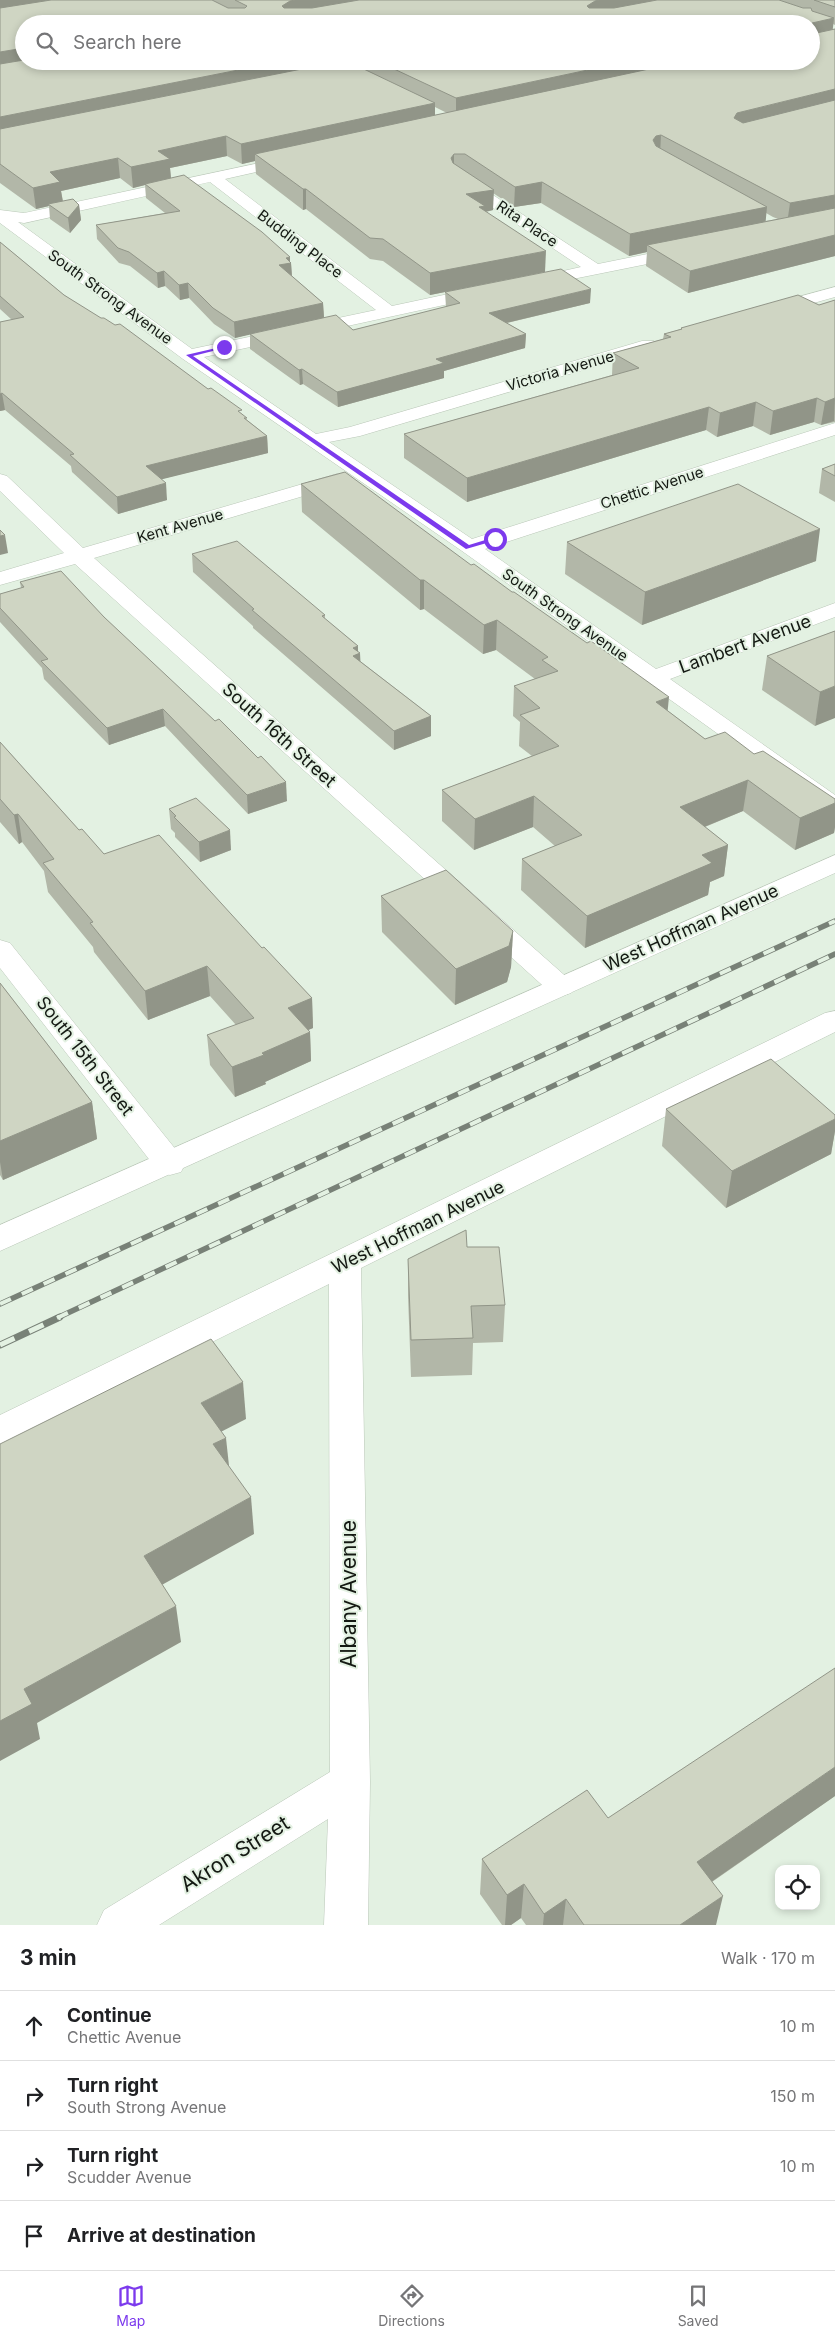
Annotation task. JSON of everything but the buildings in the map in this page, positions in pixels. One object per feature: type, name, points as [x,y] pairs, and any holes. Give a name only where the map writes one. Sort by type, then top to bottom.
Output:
[{"type":"street","points":[[0,215],[24,218],[310,156]]},
{"type":"street","name":"Budding Place","points":[[213,177],[388,311]]},
{"type":"street","name":"Rita Place","points":[[459,178],[594,269]]},
{"type":"street","name":"South Strong Avenue","points":[[0,215],[189,355],[468,547],[835,806]]},
{"type":"street","points":[[520,284],[700,248]]},
{"type":"street","points":[[189,355],[492,290]]},
{"type":"street","points":[[754,315],[835,292]]},
{"type":"street","name":"Victoria Avenue","points":[[313,440],[353,432],[662,341]]},
{"type":"street","name":"Chettic Avenue","points":[[468,547],[835,429]]},
{"type":"street","name":"Kent Avenue","points":[[0,579],[359,473]]},
{"type":"street","name":"South 16th Street","points":[[0,480],[79,556],[561,986]]},
{"type":"street","name":"Lambert Avenue","points":[[654,677],[835,610]]},
{"type":"street","name":"West Hoffman Avenue","points":[[0,1240],[835,863]]},
{"type":"street","name":"South 15th Street","points":[[0,949],[170,1164]]},
{"type":"street","name":"West Hoffman Avenue","points":[[0,1431],[345,1263],[835,1020]]},
{"type":"street","name":"Albany Avenue","points":[[345,1263],[350,1782],[346,1925]]},
{"type":"street","name":"Akron Street","points":[[120,1925],[350,1782]]},
{"type":"railway","points":[[0,1304],[835,921]]},
{"type":"railway","points":[[57,1318],[835,954]]},
{"type":"railway","points":[[0,1345],[60,1317]]},
{"type":"route","points":[[224,347],[189,355],[468,547],[495,539]]}]
